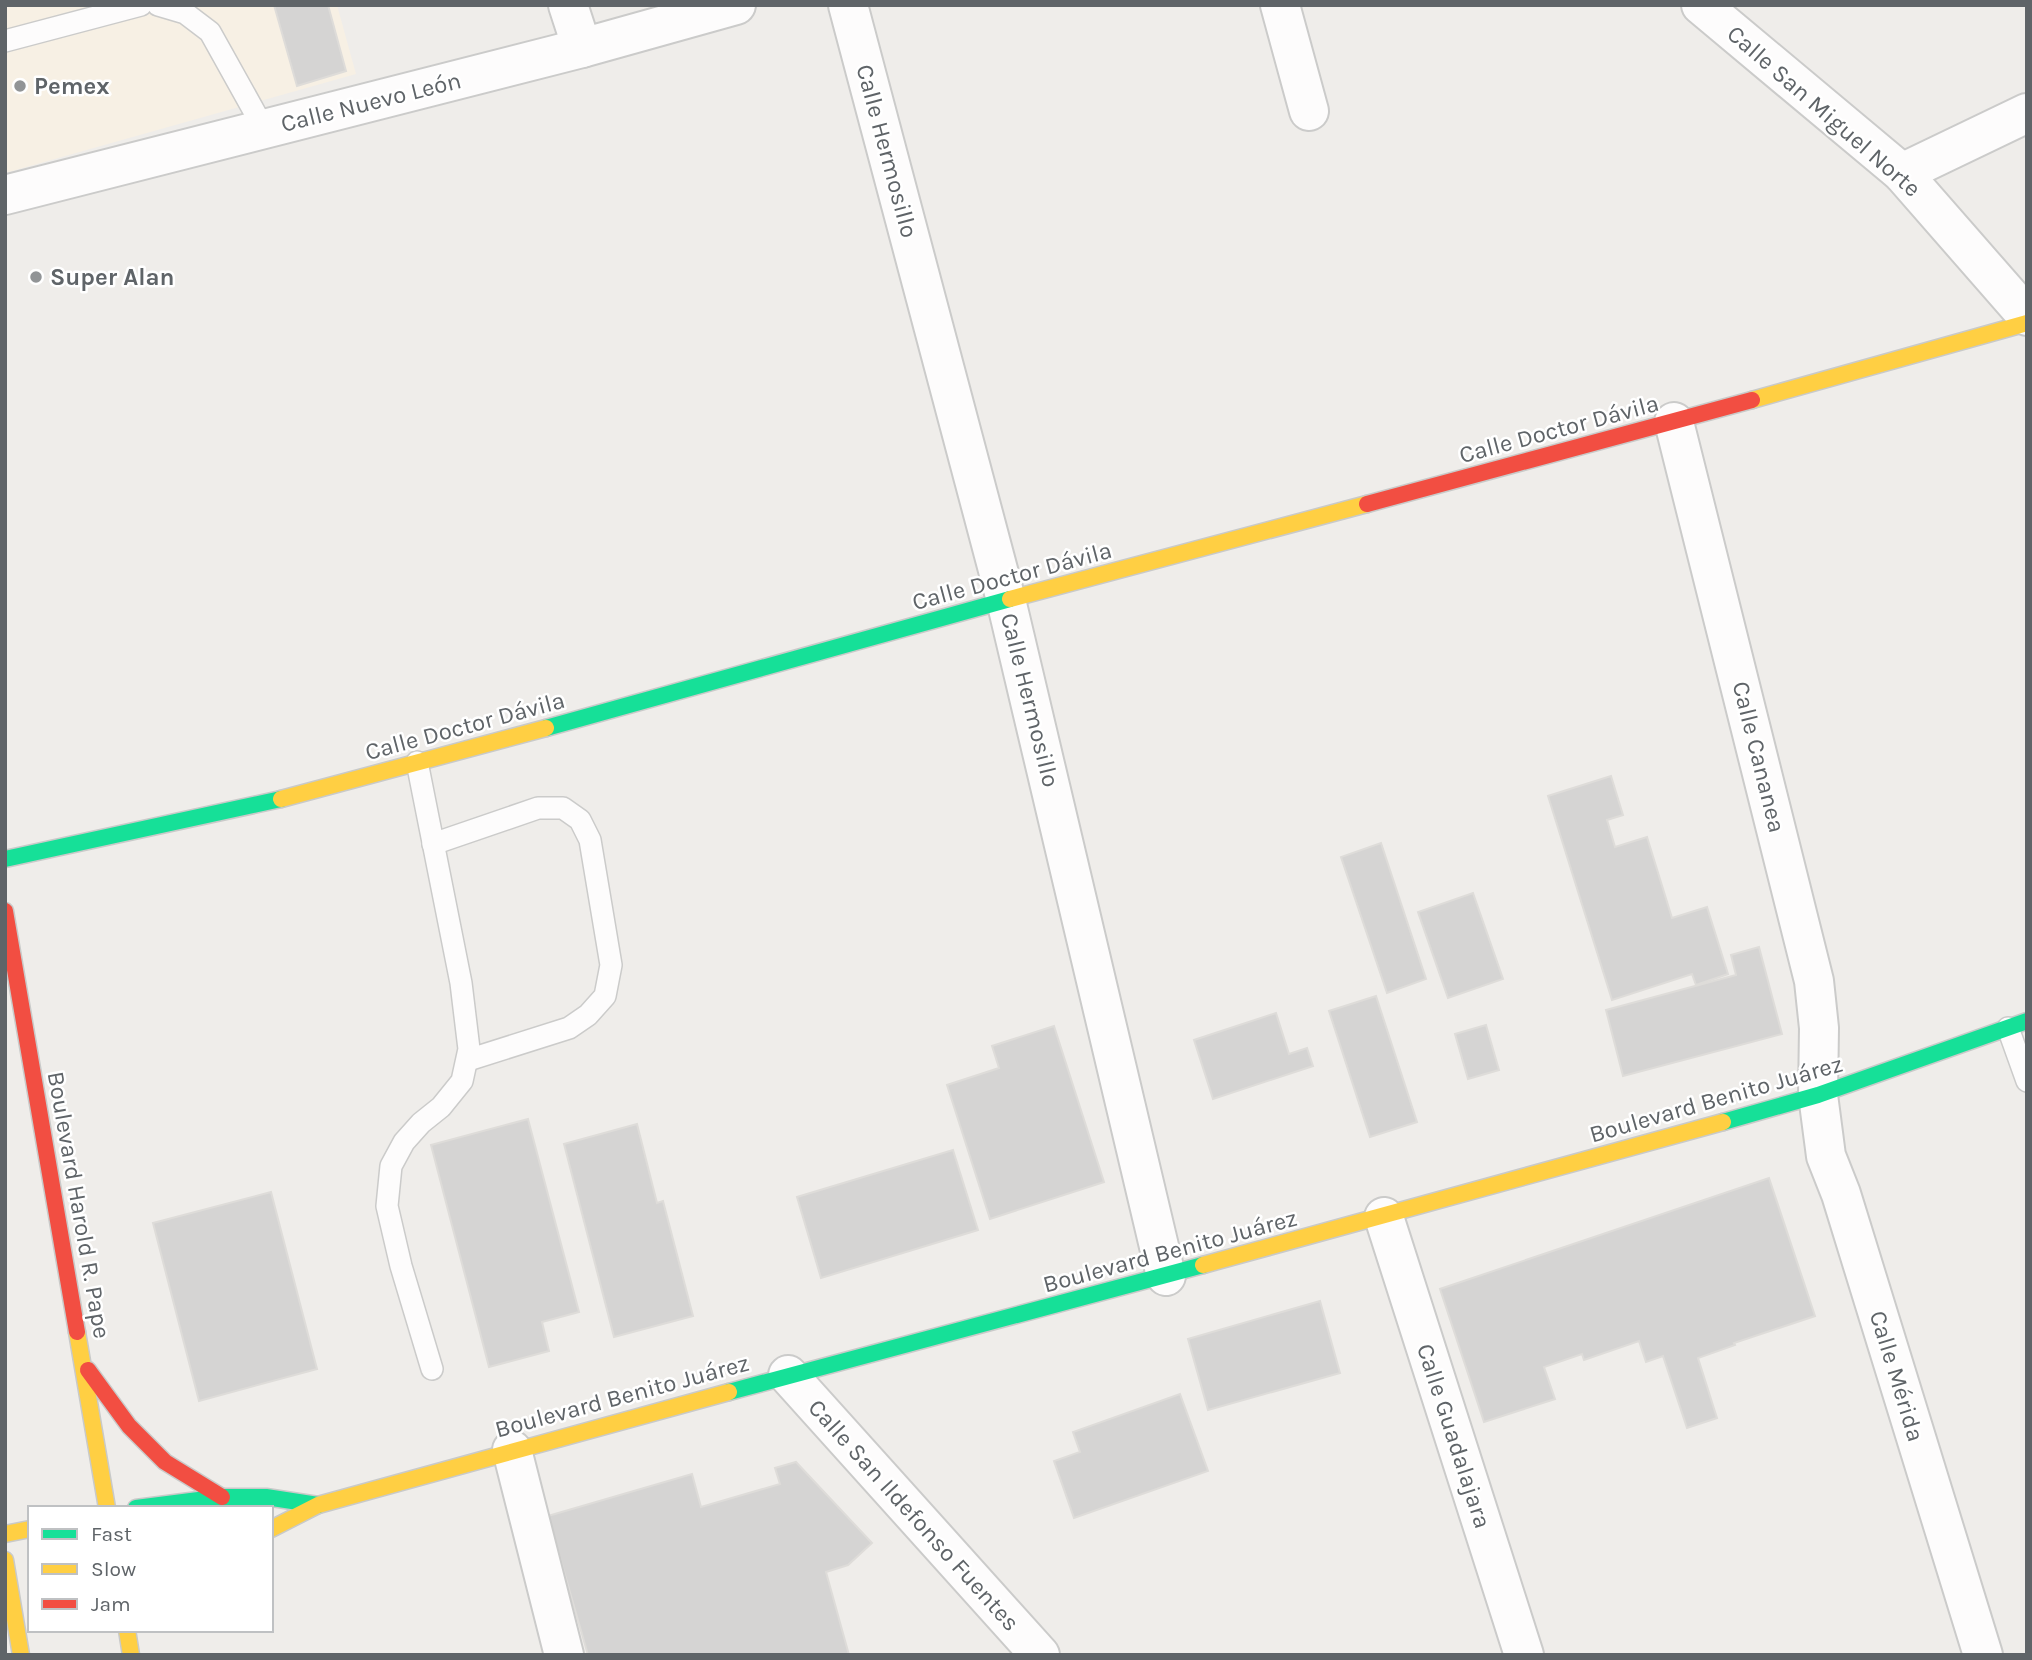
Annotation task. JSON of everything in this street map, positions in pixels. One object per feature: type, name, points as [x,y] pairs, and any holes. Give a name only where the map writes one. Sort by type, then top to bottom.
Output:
[{"type":"main road","name":"Calle Doctor Dávila","points":[[5,859],[276,800],[693,688],[1006,600],[1674,422],[2027,323]]},
{"type":"main road","name":"Boulevard Harold R. Pape","points":[[5,911],[107,1506]]},
{"type":"main road","name":"Boulevard Benito Juárez","points":[[273,1529],[318,1504],[788,1375],[1384,1217],[1818,1095],[2017,1024]]},
{"type":"main road","points":[[83,1363],[129,1426],[165,1462],[222,1497]]},
{"type":"main road","name":"Boulevard Benito Juárez","points":[[152,1506],[222,1497],[266,1497],[318,1504]]},
{"type":"main road","points":[[5,1534],[28,1529]]},
{"type":"main road","points":[[5,1560],[20,1655]]},
{"type":"main road","points":[[127,1632],[131,1655]]},
{"type":"street","points":[[568,5],[582,48]]},
{"type":"street","name":"Calle Nuevo León","points":[[5,195],[582,48],[736,5]]},
{"type":"street","name":"Calle Hermosillo","points":[[848,5],[1006,600],[1166,1276]]},
{"type":"street","points":[[1280,5],[1309,111]]},
{"type":"street","name":"Calle San Miguel Norte","points":[[1701,5],[1902,173],[2027,316]]},
{"type":"street","points":[[1902,173],[2027,113]]},
{"type":"street","name":"Calle Cananea","points":[[1674,422],[1814,981],[1819,1028],[1818,1095]]},
{"type":"street","name":"Calle Mérida","points":[[1818,1095],[1826,1156],[1841,1194],[1983,1655]]},
{"type":"street","name":"Calle Guadalajara","points":[[1384,1217],[1524,1655]]},
{"type":"street","name":"Calle San Ildefonso Fuentes","points":[[788,1375],[1040,1655]]},
{"type":"street","points":[[512,1450],[564,1655]]},
{"type":"lane","points":[[5,41],[141,5]]},
{"type":"lane","points":[[158,5],[185,13],[210,32],[264,129]]},
{"type":"lane","points":[[417,762],[461,983],[469,1049],[462,1081],[441,1107],[421,1123],[404,1142],[391,1166],[387,1206],[401,1266],[432,1369]]},
{"type":"lane","points":[[433,844],[538,808],[562,808],[580,820],[590,840],[611,965],[605,996],[588,1015],[569,1028],[468,1060]]},
{"type":"lane","points":[[2017,1024],[2027,1081]]},
{"type":"shaded area","points":[[5,5],[337,5],[356,74],[5,173]]},
{"type":"building","points":[[274,5],[328,5],[346,71],[297,86]]},
{"type":"building","points":[[1611,776],[1623,815],[1607,820],[1615,847],[1647,837],[1672,918],[1707,907],[1728,974],[1696,985],[1692,974],[1612,1000],[1548,796]]},
{"type":"building","points":[[1381,843],[1426,979],[1387,993],[1341,857]]},
{"type":"building","points":[[1473,893],[1503,979],[1448,998],[1418,912]]},
{"type":"building","points":[[1759,947],[1782,1034],[1623,1076],[1606,1010],[1736,975],[1731,955]]},
{"type":"building","points":[[1376,996],[1417,1122],[1370,1137],[1329,1011]]},
{"type":"building","points":[[1276,1013],[1289,1054],[1307,1048],[1313,1066],[1213,1099],[1194,1040]]},
{"type":"building","points":[[1486,1025],[1499,1070],[1468,1079],[1455,1034]]},
{"type":"building","points":[[1054,1026],[1104,1182],[990,1219],[947,1085],[999,1068],[992,1046]]},
{"type":"building","points":[[528,1119],[579,1312],[542,1322],[549,1351],[489,1367],[431,1145]]},
{"type":"building","points":[[637,1124],[657,1203],[663,1201],[693,1316],[614,1337],[564,1144]]},
{"type":"building","points":[[953,1150],[978,1230],[821,1278],[797,1197]]},
{"type":"building","points":[[1769,1178],[1815,1316],[1698,1358],[1717,1418],[1687,1428],[1663,1356],[1646,1362],[1639,1341],[1584,1360],[1582,1354],[1544,1367],[1555,1399],[1484,1422],[1440,1289]]},
{"type":"building","points":[[271,1192],[317,1369],[199,1401],[153,1223]]},
{"type":"building","points":[[1320,1301],[1340,1373],[1208,1410],[1188,1339]]},
{"type":"building","points":[[1180,1394],[1208,1471],[1074,1518],[1054,1461],[1080,1452],[1073,1432]]},
{"type":"building","points":[[796,1462],[872,1543],[848,1565],[826,1572],[849,1655],[588,1655],[548,1516],[692,1474],[701,1507],[780,1484],[775,1468]]},
{"type":"traffic: fast","points":[[546,728],[1010,599]]},
{"type":"traffic: fast","points":[[5,859],[281,799]]},
{"type":"traffic: fast","points":[[1723,1122],[1818,1095],[2027,1021]]},
{"type":"traffic: fast","points":[[729,1392],[1203,1265]]},
{"type":"traffic: fast","points":[[152,1506],[222,1497],[266,1497],[318,1505]]},
{"type":"traffic: slow","points":[[1752,400],[2027,323]]},
{"type":"traffic: slow","points":[[1010,599],[1367,504]]},
{"type":"traffic: slow","points":[[281,799],[546,728]]},
{"type":"traffic: slow","points":[[1203,1265],[1723,1122]]},
{"type":"traffic: slow","points":[[77,1332],[107,1506]]},
{"type":"traffic: slow","points":[[273,1528],[318,1505],[729,1392]]},
{"type":"traffic: slow","points":[[5,1534],[28,1529]]},
{"type":"traffic: slow","points":[[5,1560],[21,1655]]},
{"type":"traffic: slow","points":[[127,1632],[131,1655]]},
{"type":"traffic: jam","points":[[1367,504],[1752,400]]},
{"type":"traffic: jam","points":[[5,911],[77,1332]]},
{"type":"traffic: jam","points":[[88,1370],[129,1426],[165,1462],[222,1497]]},
{"type":"place","name":"Pemex","points":[[20,86]]},
{"type":"place","name":"Super Alan","points":[[36,277]]}]
